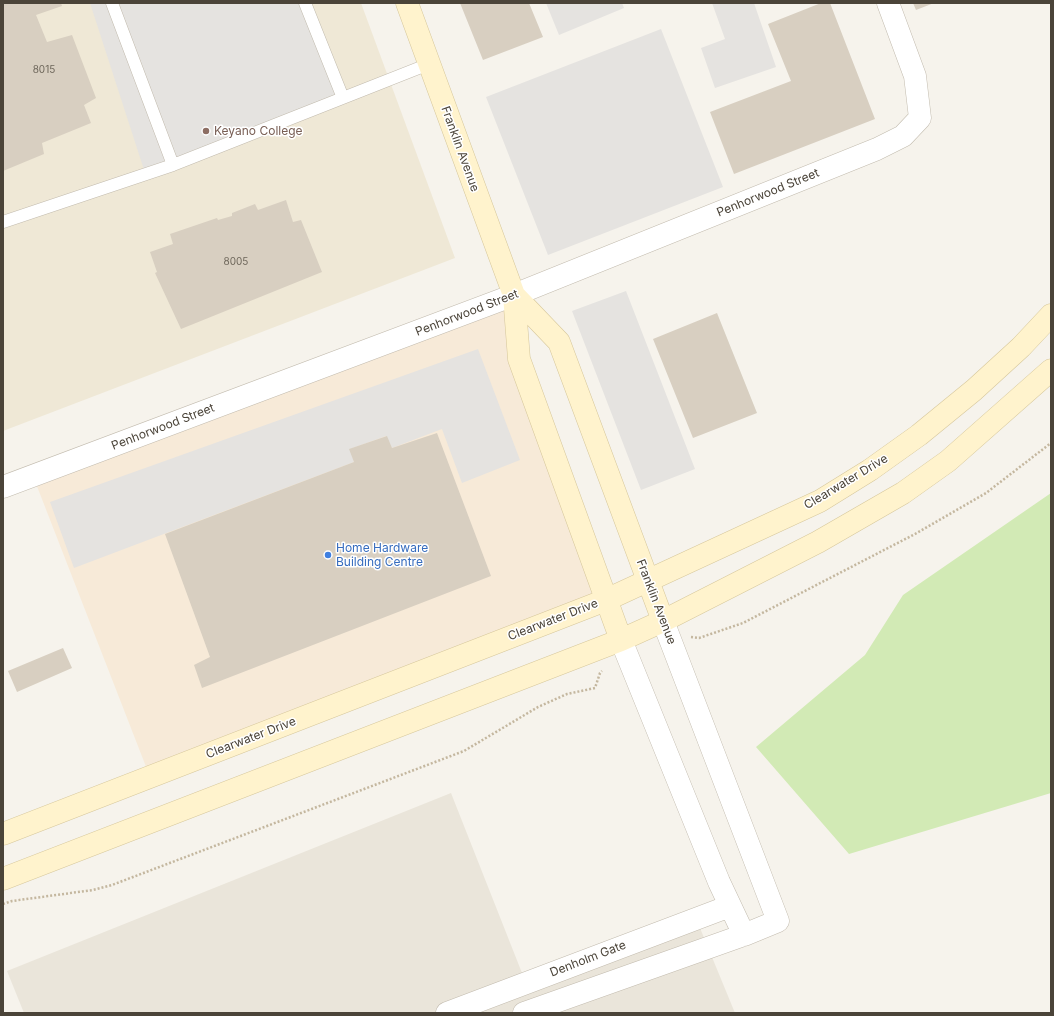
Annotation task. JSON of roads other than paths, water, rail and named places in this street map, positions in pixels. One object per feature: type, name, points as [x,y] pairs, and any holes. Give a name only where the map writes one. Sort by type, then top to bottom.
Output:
[{"type":"main road","name":"Franklin Avenue","points":[[407,3],[514,295],[519,359],[624,648]]},
{"type":"main road","name":"Franklin Avenue","points":[[514,295],[559,342],[666,630]]},
{"type":"main road","name":"Clearwater Drive","points":[[3,834],[606,600],[820,501],[870,470],[919,435],[974,390],[1021,347],[1051,315]]},
{"type":"main road","points":[[3,879],[624,648],[666,630],[903,493],[948,461],[1051,370]]},
{"type":"street","name":"Penhorwood Street","points":[[3,487],[514,295],[878,149],[903,136],[920,118],[916,76],[888,3]]},
{"type":"street","name":"Franklin Avenue","points":[[624,648],[719,882],[744,935],[778,922],[666,630]]},
{"type":"street","name":"Denholm Gate","points":[[447,1013],[730,906]]},
{"type":"street","points":[[524,1013],[744,935]]},
{"type":"lane","points":[[112,3],[173,165]]},
{"type":"lane","points":[[305,3],[343,98]]},
{"type":"lane","points":[[3,222],[173,165],[429,64]]},
{"type":"place","name":"Keyano College","points":[[206,131]]},
{"type":"place","name":"Home Hardware Building Centre","points":[[328,555]]}]
